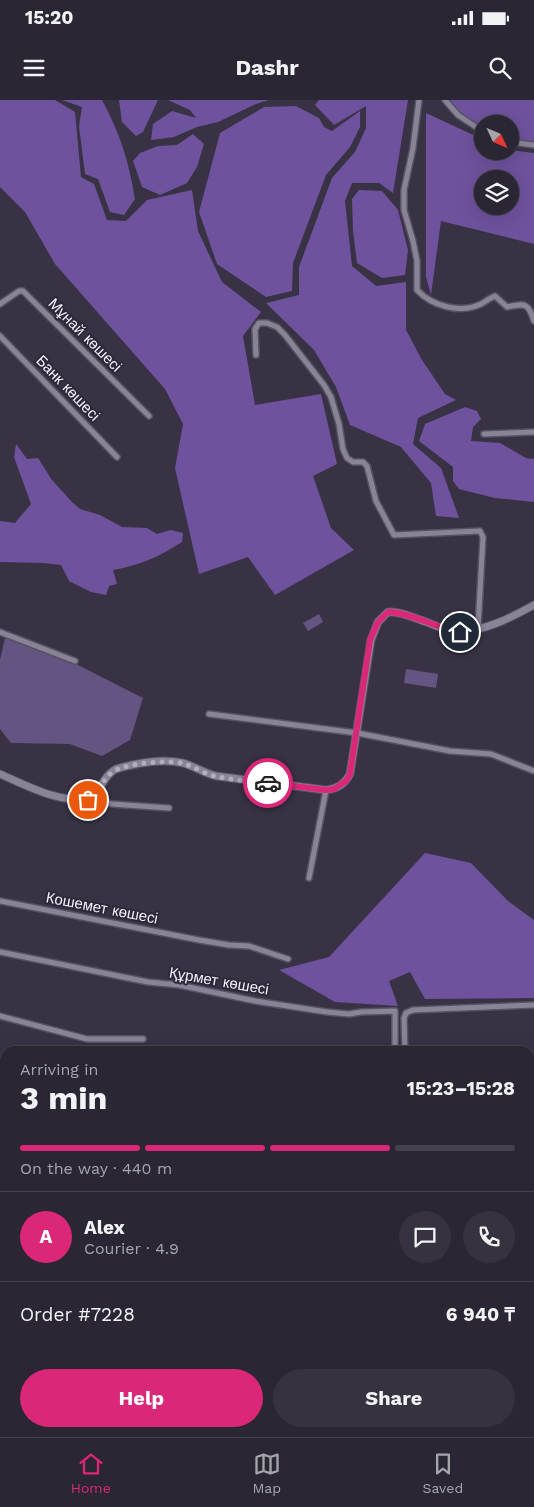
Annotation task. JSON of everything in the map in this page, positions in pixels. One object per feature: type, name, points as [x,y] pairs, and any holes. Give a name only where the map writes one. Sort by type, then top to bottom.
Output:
[{"type":"street","points":[[419,100],[417,124],[404,190],[404,210],[417,261],[417,290],[432,302],[448,307],[468,307],[480,304],[495,296],[507,307],[519,304],[527,306],[531,311],[534,321]]},
{"type":"street","points":[[445,100],[458,116],[474,126]]},
{"type":"street","points":[[519,143],[534,145]]},
{"type":"street","name":"Мұнай көшесі","points":[[0,304],[19,291],[23,291],[149,416]]},
{"type":"street","points":[[256,355],[255,329],[259,323],[267,323],[277,327],[324,385],[331,397],[339,424],[343,449],[347,458],[353,462],[363,462],[367,466],[376,501],[394,535],[480,531],[483,537],[478,628]]},
{"type":"street","name":"Банк көшесі","points":[[0,336],[117,457]]},
{"type":"street","points":[[484,434],[534,432]]},
{"type":"street","points":[[94,799],[104,780],[112,772],[124,767],[158,761],[182,763],[203,773],[216,776],[326,790],[334,789],[346,781],[350,774],[370,640],[378,622],[388,612],[460,632],[487,627],[510,618],[534,605]]},
{"type":"street","points":[[0,632],[75,661]]},
{"type":"street","points":[[209,714],[357,733],[450,751],[491,754],[534,771]]},
{"type":"street","points":[[0,774],[46,795],[74,800],[94,799],[112,804],[169,808]]},
{"type":"street","points":[[309,878],[326,790]]},
{"type":"street","name":"Кошемет көшесі","points":[[0,901],[199,940],[228,945],[249,946],[288,960]]},
{"type":"street","name":"Құрмет көшесі","points":[[0,952],[148,982],[179,985],[255,1001],[317,1011],[349,1014],[395,1011],[395,1046]]},
{"type":"street","points":[[405,1046],[404,1018],[406,1013],[413,1010],[534,1005]]},
{"type":"street","points":[[0,1016],[87,1039],[143,1039]]},
{"type":"shaded area","points":[[0,100],[55,100],[75,112],[81,177],[94,184],[107,220],[126,221],[147,200],[192,190],[198,231],[222,282],[261,312],[243,336],[255,405],[321,394],[337,464],[313,476],[331,528],[354,550],[275,595],[248,557],[199,574],[175,468],[183,424],[165,389],[55,264],[25,212],[0,187]]},
{"type":"shaded area","points":[[62,100],[102,100],[119,136],[133,185],[135,199],[124,215],[110,212],[98,179],[85,174],[79,126],[82,107]]},
{"type":"shaded area","points":[[119,100],[158,100],[143,132],[136,136],[122,122]]},
{"type":"shaded area","points":[[168,100],[269,100],[218,122],[197,127],[174,137],[151,140],[153,124],[172,111],[196,118],[190,110]]},
{"type":"shaded area","points":[[319,100],[408,100],[393,193],[379,183],[352,183],[345,201],[352,266],[376,286],[406,282],[406,330],[422,360],[445,394],[456,400],[418,418],[413,444],[441,468],[459,518],[436,516],[431,483],[401,447],[350,425],[336,387],[314,350],[266,303],[299,295],[299,267],[332,178],[355,152],[366,128],[366,106],[334,125],[315,105]]},
{"type":"shaded area","points":[[448,100],[534,100],[534,144],[519,140],[519,115],[474,115],[474,125],[470,123]]},
{"type":"shaded area","points":[[296,106],[319,118],[324,127],[332,131],[360,111],[360,127],[350,147],[326,175],[293,263],[292,291],[266,297],[217,264],[199,212],[220,133],[264,107]]},
{"type":"shaded area","points":[[426,113],[474,135],[474,160],[519,160],[519,151],[534,153],[534,244],[441,221],[431,295],[426,277]]},
{"type":"shaded area","points":[[193,134],[204,144],[197,167],[187,183],[160,195],[142,187],[133,161],[140,153],[158,146],[177,145]]},
{"type":"shaded area","points":[[359,190],[382,191],[398,210],[408,250],[405,275],[382,278],[357,263],[352,199]]},
{"type":"shaded area","points":[[465,407],[477,411],[481,419],[473,427],[471,441],[500,443],[526,458],[534,459],[534,502],[495,498],[459,489],[453,481],[453,467],[419,441],[425,424]]},
{"type":"shaded area","points":[[16,444],[27,459],[38,458],[52,480],[80,509],[100,515],[122,527],[147,528],[157,534],[171,530],[183,533],[182,542],[149,560],[113,570],[117,584],[109,586],[106,595],[91,592],[69,581],[61,565],[0,562],[0,521],[15,523],[31,504],[14,457]]},
{"type":"shaded area","points":[[319,614],[323,622],[308,631],[303,623]]},
{"type":"shaded area","points":[[5,638],[76,664],[143,698],[130,740],[102,756],[70,744],[11,743],[0,729],[0,660]]},
{"type":"shaded area","points":[[406,669],[438,674],[436,688],[404,683]]},
{"type":"shaded area","points":[[425,853],[471,863],[508,901],[534,920],[534,998],[425,999],[410,972],[389,981],[398,1006],[335,1002],[279,970],[329,957]]},
{"type":"way so far","points":[[88,800],[94,799],[104,780],[116,769],[158,761],[182,763],[203,773],[216,776],[268,783]]},
{"type":"route","points":[[268,783],[326,790],[334,789],[346,781],[350,774],[357,733],[370,640],[378,622],[388,612],[460,632]]}]
